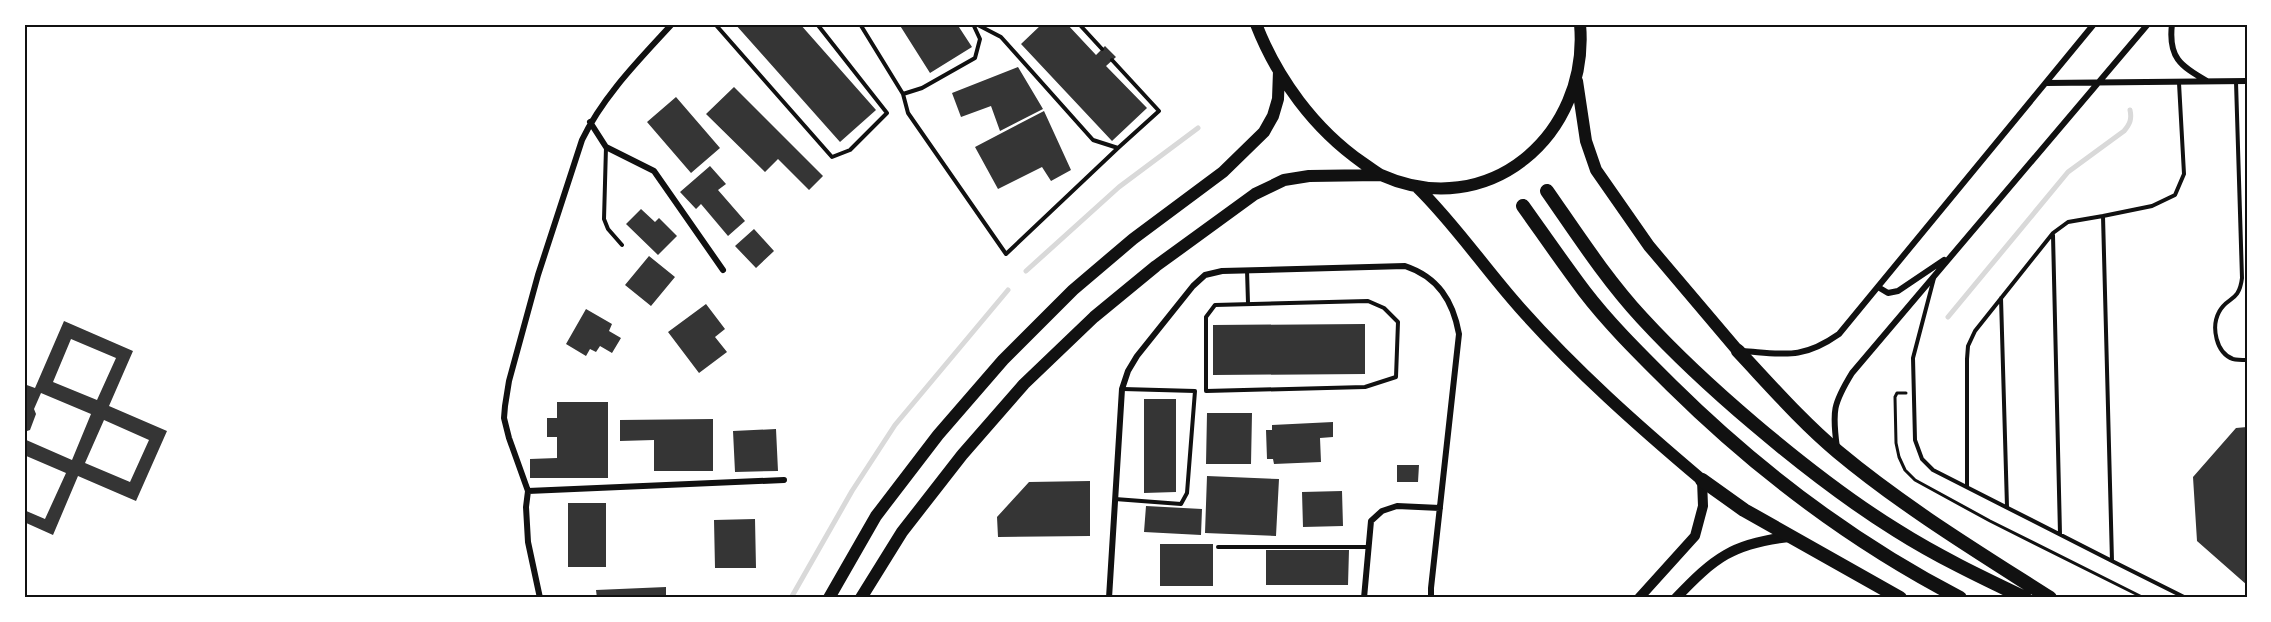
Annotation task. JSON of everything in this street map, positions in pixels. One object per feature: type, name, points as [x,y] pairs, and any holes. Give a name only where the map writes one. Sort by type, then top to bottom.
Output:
[{"type":"highway","points":[[1547,190],[1606,276],[1641,317],[1679,357],[1728,402],[1817,477],[1856,505],[1942,556],[2025,598]]},
{"type":"highway","points":[[1523,206],[1585,292],[1612,324],[1708,422],[1799,497],[1837,525],[1879,553],[1960,598]]},
{"type":"highway","points":[[1738,351],[1837,452],[1904,503],[2050,598]]},
{"type":"highway","points":[[1702,480],[1744,510],[1789,537],[1900,598]]},
{"type":"main road","points":[[1256,24],[1279,71],[1297,98],[1323,130],[1349,154],[1380,175],[1417,187],[1448,189],[1478,184],[1501,175],[1524,160],[1544,142],[1558,121],[1576,80],[1580,56],[1580,24]]},
{"type":"main road","points":[[829,598],[876,516],[939,435],[1003,360],[1073,290],[1133,239],[1223,172],[1264,132],[1273,117],[1278,99],[1279,71]]},
{"type":"main road","points":[[1576,80],[1586,141],[1596,170],[1649,246],[1738,351]]},
{"type":"main road","points":[[861,598],[902,532],[962,455],[1024,384],[1094,317],[1147,274],[1255,194],[1284,180],[1310,176],[1380,175]]},
{"type":"main road","points":[[1417,187],[1438,207],[1520,308],[1570,363],[1636,424],[1702,480],[1703,506],[1695,536],[1639,598]]},
{"type":"main road","points":[[1676,598],[1717,558],[1741,546],[1763,540],[1789,537]]},
{"type":"street","points":[[540,598],[528,542],[526,507],[528,491],[504,418],[509,381],[538,275],[590,122],[629,70],[672,24]]},
{"type":"street","points":[[1738,351],[1793,355],[1820,348],[1839,334],[2094,24]]},
{"type":"street","points":[[1837,452],[1833,422],[1837,398],[1852,373],[2148,24]]},
{"type":"street","points":[[2172,24],[2172,49],[2176,59],[2187,70],[2209,82]]},
{"type":"street","points":[[2046,83],[2247,81]]},
{"type":"street","points":[[590,122],[606,147],[654,171],[723,270]]},
{"type":"street","points":[[1878,287],[1888,293],[1898,291],[1949,256]]},
{"type":"street","points":[[1109,598],[1122,389],[1128,371],[1137,356],[1193,286],[1205,275],[1222,271],[1405,266],[1422,272],[1436,282],[1456,315],[1459,334],[1431,598]]},
{"type":"street","points":[[528,491],[784,480]]},
{"type":"street","points":[[1364,598],[1371,521],[1382,510],[1397,506],[1440,508]]},
{"type":"lane","points":[[714,24],[832,157],[850,150],[887,113],[817,24]]},
{"type":"lane","points":[[860,24],[903,93],[908,113],[1006,254],[1159,111],[1112,60]]},
{"type":"lane","points":[[903,93],[922,88],[975,58],[980,39],[974,24]]},
{"type":"lane","points":[[974,24],[1001,37],[1093,140],[1118,148]]},
{"type":"lane","points":[[1078,24],[1102,49]]},
{"type":"lane","points":[[2236,81],[2242,278],[2236,297],[2219,312],[2216,338],[2222,351],[2231,358],[2247,360]]},
{"type":"lane","points":[[1967,487],[1968,346],[1975,331],[2053,233],[2068,222],[2152,207],[2175,195],[2184,174],[2180,82]]},
{"type":"lane","points":[[606,147],[604,219],[608,229],[622,245]]},
{"type":"lane","points":[[2103,216],[2112,561]]},
{"type":"lane","points":[[2053,233],[2060,534]]},
{"type":"lane","points":[[1247,270],[1248,303]]},
{"type":"lane","points":[[1935,274],[1913,358],[1915,440],[1922,459],[1933,470],[2186,598]]},
{"type":"lane","points":[[2001,297],[2007,507]]},
{"type":"lane","points":[[1368,301],[1384,308],[1398,322],[1396,377],[1365,387],[1206,391],[1206,317],[1215,305],[1248,303],[1368,301]]},
{"type":"lane","points":[[1114,499],[1180,504],[1187,494],[1195,391],[1122,389]]},
{"type":"lane","points":[[1218,548],[1368,547]]},
{"type":"building","points":[[735,24],[800,24],[876,110],[840,142]]},
{"type":"building","points":[[899,24],[957,24],[972,47],[930,73]]},
{"type":"building","points":[[1042,24],[1067,24],[1096,55],[1105,46],[1116,57],[1106,66],[1147,108],[1112,141],[1021,44]]},
{"type":"building","points":[[1018,67],[1043,109],[1000,131],[991,106],[961,117],[952,93]]},
{"type":"building","points":[[734,87],[823,176],[809,190],[778,159],[765,172],[706,114]]},
{"type":"building","points":[[676,97],[720,148],[691,173],[647,122]]},
{"type":"building","points":[[1044,111],[1071,170],[1051,181],[1042,167],[998,189],[975,147]]},
{"type":"building","points":[[710,166],[726,184],[718,190],[745,221],[728,236],[701,204],[696,209],[680,192]]},
{"type":"building","points":[[641,209],[655,222],[659,218],[677,236],[658,255],[626,224]]},
{"type":"building","points":[[754,229],[774,251],[756,268],[735,246]]},
{"type":"building","points":[[649,256],[675,277],[651,306],[625,285]]},
{"type":"building","points":[[706,304],[725,329],[715,337],[727,352],[699,373],[668,332]]},
{"type":"building","points":[[586,309],[612,324],[609,331],[621,338],[612,353],[600,346],[596,352],[590,349],[586,356],[566,344]]},
{"type":"building","points":[[64,321],[133,351],[109,406],[167,431],[136,501],[78,476],[53,535],[24,522],[24,510],[45,519],[66,473],[24,455],[24,439],[72,460],[91,414],[41,393],[34,409],[36,414],[30,430],[24,432],[24,384],[35,388]],"holes":[[[71,339],[116,358],[97,400],[53,382]],[[104,420],[149,440],[130,482],[85,463]]]},
{"type":"building","points":[[1365,324],[1365,374],[1213,375],[1213,325]]},
{"type":"building","points":[[1144,399],[1176,399],[1176,492],[1144,493]]},
{"type":"building","points":[[557,402],[608,402],[608,478],[530,478],[530,459],[557,458],[557,437],[547,437],[547,418],[557,418]]},
{"type":"building","points":[[1207,413],[1252,413],[1251,464],[1206,464]]},
{"type":"building","points":[[713,419],[713,471],[654,471],[654,440],[620,441],[620,420]]},
{"type":"building","points":[[1333,422],[1333,437],[1320,438],[1321,462],[1274,464],[1273,459],[1267,459],[1266,430],[1272,430],[1272,425]]},
{"type":"building","points":[[2247,427],[2247,585],[2197,541],[2193,477],[2236,428]]},
{"type":"building","points":[[776,429],[778,471],[735,472],[733,431]]},
{"type":"building","points":[[1397,465],[1419,465],[1418,482],[1397,482]]},
{"type":"building","points":[[1207,476],[1279,479],[1276,536],[1205,533]]},
{"type":"building","points":[[1090,481],[1090,536],[998,537],[997,517],[1029,482]]},
{"type":"building","points":[[1342,491],[1343,526],[1303,527],[1302,492]]},
{"type":"building","points":[[568,503],[606,503],[606,567],[568,567]]},
{"type":"building","points":[[1146,506],[1202,509],[1201,535],[1144,532]]},
{"type":"building","points":[[755,519],[756,568],[715,568],[714,520]]},
{"type":"building","points":[[1160,544],[1213,544],[1213,586],[1160,586]]},
{"type":"building","points":[[1266,550],[1349,550],[1348,585],[1266,585]]},
{"type":"building","points":[[666,587],[666,598],[597,598],[596,590]]},
{"type":"building","points":[[1345,595],[1345,598],[1255,598],[1255,596]]},
{"type":"waterway","points":[[1948,317],[2068,172],[2124,131],[2130,121],[2130,110]]},
{"type":"waterway","points":[[1026,271],[1119,187],[1198,128]]},
{"type":"waterway","points":[[791,598],[852,491],[895,425],[1008,290]]}]
